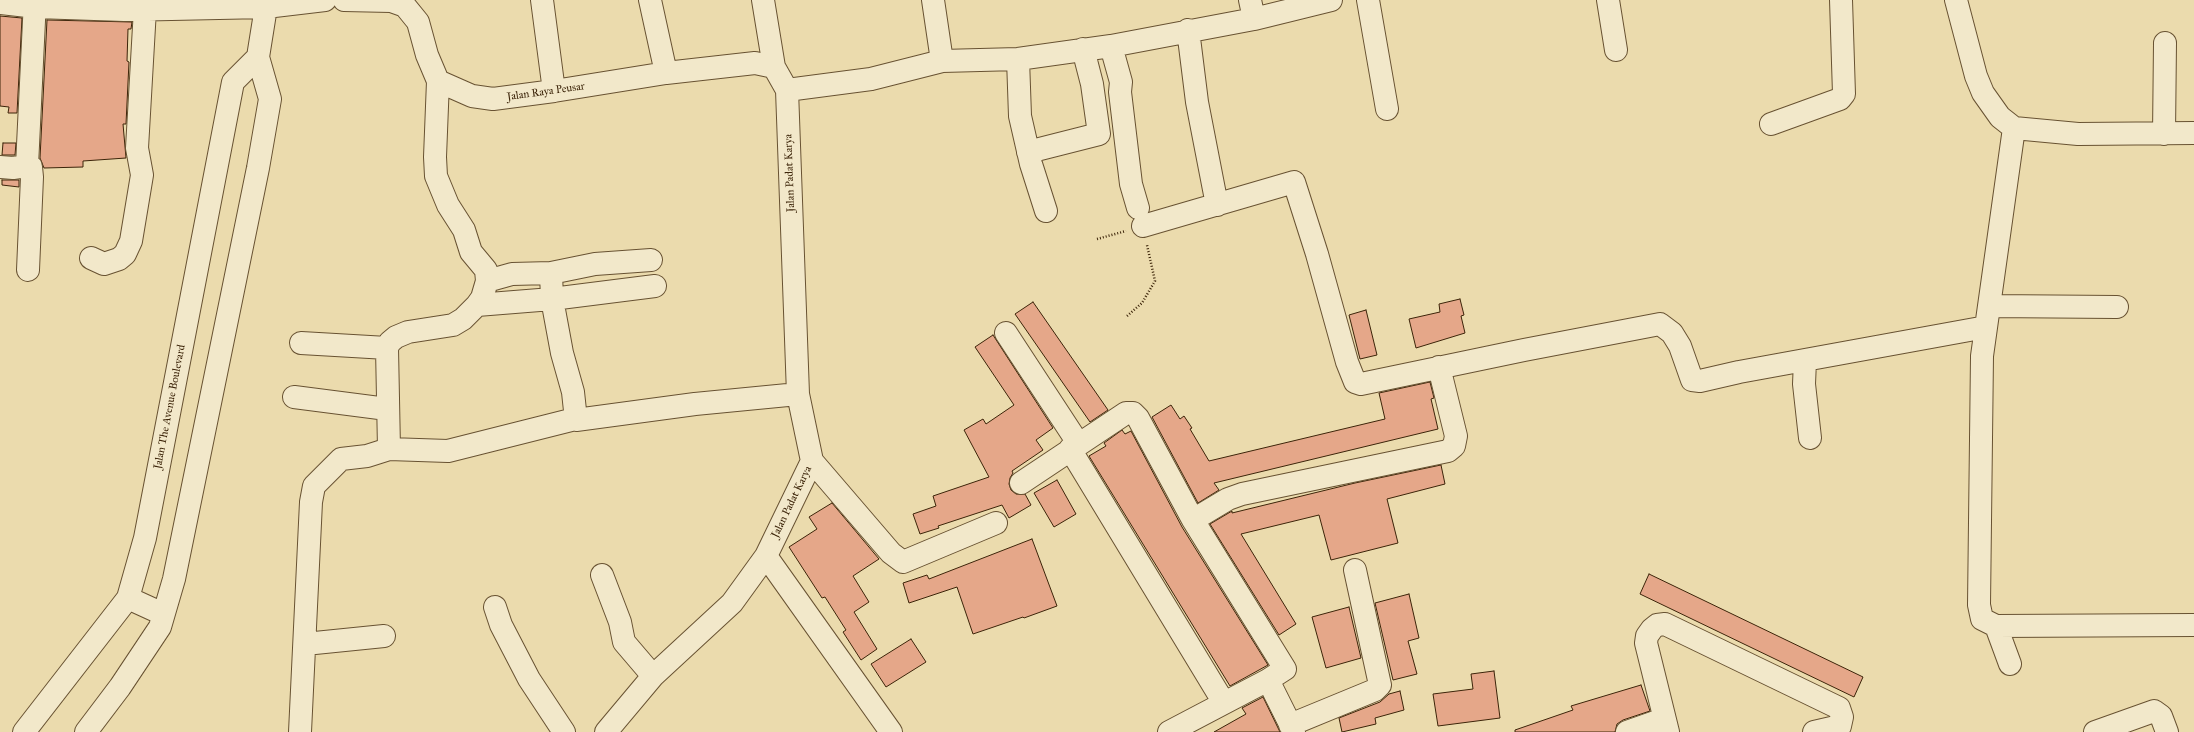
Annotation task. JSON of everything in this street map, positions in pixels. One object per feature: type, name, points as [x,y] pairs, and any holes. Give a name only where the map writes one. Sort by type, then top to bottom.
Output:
[{"type":"street","points":[[0,3],[266,7],[325,0]]},
{"type":"street","points":[[344,0],[410,3],[418,22],[427,55],[438,81],[435,157],[436,176],[448,205],[464,230],[471,252],[486,270],[487,281],[482,298],[463,319],[452,325],[408,332],[396,337],[387,348],[387,409],[389,449]]},
{"type":"street","points":[[542,0],[554,91]]},
{"type":"street","points":[[650,0],[666,73]]},
{"type":"street","points":[[763,0],[774,67],[787,90],[871,79],[942,61],[1018,59],[1112,46],[1188,30],[1252,10],[1331,0]]},
{"type":"street","points":[[933,0],[942,61]]},
{"type":"street","points":[[1368,0],[1387,109]]},
{"type":"street","points":[[1608,0],[1616,50]]},
{"type":"street","points":[[1771,124],[1840,99],[1844,94],[1841,0]]},
{"type":"street","points":[[1956,0],[1976,76],[1983,93],[2000,117],[2014,128],[2078,134],[2194,133]]},
{"type":"street","points":[[28,166],[35,4]]},
{"type":"street","points":[[91,258],[104,264],[119,259],[125,254],[131,241],[142,175],[138,148],[132,6]]},
{"type":"street","points":[[86,732],[120,687],[160,626],[174,579],[259,161],[270,99],[258,57],[266,7]]},
{"type":"street","points":[[1188,30],[1197,102],[1217,205]]},
{"type":"street","points":[[2164,134],[2165,43]]},
{"type":"street","points":[[1112,46],[1121,82],[1120,92],[1131,184],[1141,217],[1217,205],[1294,182],[1317,254],[1347,362],[1355,382],[1362,384],[1439,367],[1660,324],[1667,328],[1676,340],[1692,380],[1700,381],[1739,372],[1805,361],[1988,316],[2117,307]]},
{"type":"street","points":[[1028,152],[1099,134],[1092,84],[1083,49]]},
{"type":"street","name":"Jalan The Avenue Boulevard","points":[[24,732],[128,598],[145,538],[233,82],[258,57]]},
{"type":"street","points":[[1018,59],[1020,116],[1028,152],[1046,211]]},
{"type":"street","name":"Jalan Raya Peusar","points":[[438,81],[472,96],[493,98],[554,91],[666,73],[755,63],[774,67]]},
{"type":"street","name":"Jalan Padat Karya","points":[[606,732],[653,676],[732,603],[766,556],[812,461],[798,394],[787,90]]},
{"type":"street","points":[[2014,128],[1982,356],[1979,605],[1982,619],[1996,626],[2194,625]]},
{"type":"street","points":[[0,167],[13,168],[31,166],[32,177],[28,270]]},
{"type":"street","points":[[477,304],[552,299],[646,287],[640,261],[595,264],[551,273],[512,274],[487,281]]},
{"type":"street","points":[[551,273],[552,299],[562,352],[573,392],[575,419]]},
{"type":"street","points":[[1006,333],[1074,446],[1224,703]]},
{"type":"street","points":[[301,343],[387,348]]},
{"type":"street","points":[[1805,361],[1804,384],[1810,438]]},
{"type":"street","points":[[1193,520],[1228,499],[1242,494],[1448,451],[1454,446],[1456,436],[1439,367]]},
{"type":"street","points":[[300,732],[311,502],[314,486],[341,459],[367,456],[389,449],[448,451],[575,419],[580,420],[695,404],[798,394]]},
{"type":"street","points":[[294,397],[387,409]]},
{"type":"street","points":[[1021,483],[1126,412],[1133,413],[1141,423],[1193,520],[1284,670],[1268,680],[1169,732]]},
{"type":"street","points":[[812,461],[891,553],[903,562],[996,523]]},
{"type":"street","points":[[766,556],[891,732]]},
{"type":"street","points":[[1268,680],[1292,728],[1375,690],[1380,685],[1355,570]]},
{"type":"street","points":[[602,575],[620,622],[624,642],[653,676]]},
{"type":"street","points":[[128,598],[164,614]]},
{"type":"street","points":[[495,607],[501,625],[529,680],[564,732]]},
{"type":"street","points":[[1627,732],[1666,726],[1646,643],[1647,636],[1652,629],[1657,625],[1665,624],[1839,708],[1842,717],[1840,726],[1814,732]]},
{"type":"street","points":[[1996,626],[2010,664]]},
{"type":"street","points":[[305,644],[384,636]]},
{"type":"street","points":[[2096,732],[2154,711],[2161,716],[2167,732]]},
{"type":"path","points":[[1097,239],[1141,217],[1154,281],[1142,303],[1128,316]]},
{"type":"building","points":[[0,16],[22,18],[17,113],[8,113],[9,107],[0,106]]},
{"type":"building","points":[[47,20],[132,22],[131,29],[128,29],[127,61],[129,62],[126,124],[123,124],[126,158],[83,161],[83,167],[44,168],[40,158]]},
{"type":"building","points":[[3,143],[16,143],[15,155],[2,155]]},
{"type":"building","points":[[2,180],[19,180],[19,187],[2,185]]},
{"type":"building","points":[[1460,299],[1464,315],[1461,316],[1465,333],[1416,348],[1409,319],[1440,312],[1439,304]]},
{"type":"building","points":[[1033,302],[1108,410],[1090,422],[1015,314]]},
{"type":"building","points":[[1366,310],[1377,355],[1360,359],[1349,315]]},
{"type":"building","points":[[993,335],[1053,428],[1036,440],[1043,450],[1012,471],[1013,473],[1010,478],[1009,484],[1011,490],[1016,494],[1025,494],[1031,505],[1009,518],[1002,505],[938,526],[939,528],[920,534],[913,514],[936,506],[933,496],[989,477],[964,430],[983,419],[986,424],[1014,405],[975,347]]},
{"type":"building","points":[[1430,382],[1434,398],[1431,399],[1438,429],[1214,483],[1219,490],[1198,503],[1152,417],[1171,405],[1180,419],[1184,416],[1209,461],[1385,419],[1379,393]]},
{"type":"building","points":[[1122,430],[1125,434],[1131,431],[1182,527],[1268,665],[1230,686],[1089,456],[1106,446],[1104,443]]},
{"type":"building","points":[[1441,465],[1445,484],[1387,499],[1398,543],[1331,560],[1319,515],[1241,534],[1296,624],[1279,635],[1210,524],[1232,511],[1232,513],[1355,483]]},
{"type":"building","points":[[1057,480],[1076,514],[1054,527],[1034,493]]},
{"type":"building","points":[[832,503],[879,559],[853,576],[869,602],[854,612],[877,649],[861,660],[843,632],[846,630],[825,597],[822,598],[789,547],[817,529],[809,517]]},
{"type":"building","points":[[1032,539],[1057,606],[973,634],[957,587],[909,603],[903,583],[927,575],[929,579]]},
{"type":"building","points":[[1649,574],[1863,677],[1854,697],[1640,594]]},
{"type":"building","points":[[1409,594],[1419,638],[1408,641],[1417,674],[1393,680],[1375,603]]},
{"type":"building","points":[[1349,607],[1361,658],[1326,668],[1312,617]]},
{"type":"building","points":[[911,639],[926,662],[886,687],[871,664]]},
{"type":"building","points":[[1494,671],[1500,718],[1438,726],[1433,694],[1473,689],[1471,674]]},
{"type":"building","points":[[1641,685],[1650,711],[1623,720],[1617,724],[1615,732],[1515,732],[1515,730],[1573,710],[1571,706]]},
{"type":"building","points":[[1400,691],[1404,710],[1375,718],[1376,724],[1342,732],[1339,718],[1380,702],[1389,694]]},
{"type":"building","points":[[1263,697],[1280,732],[1214,732],[1246,714],[1242,708]]}]
